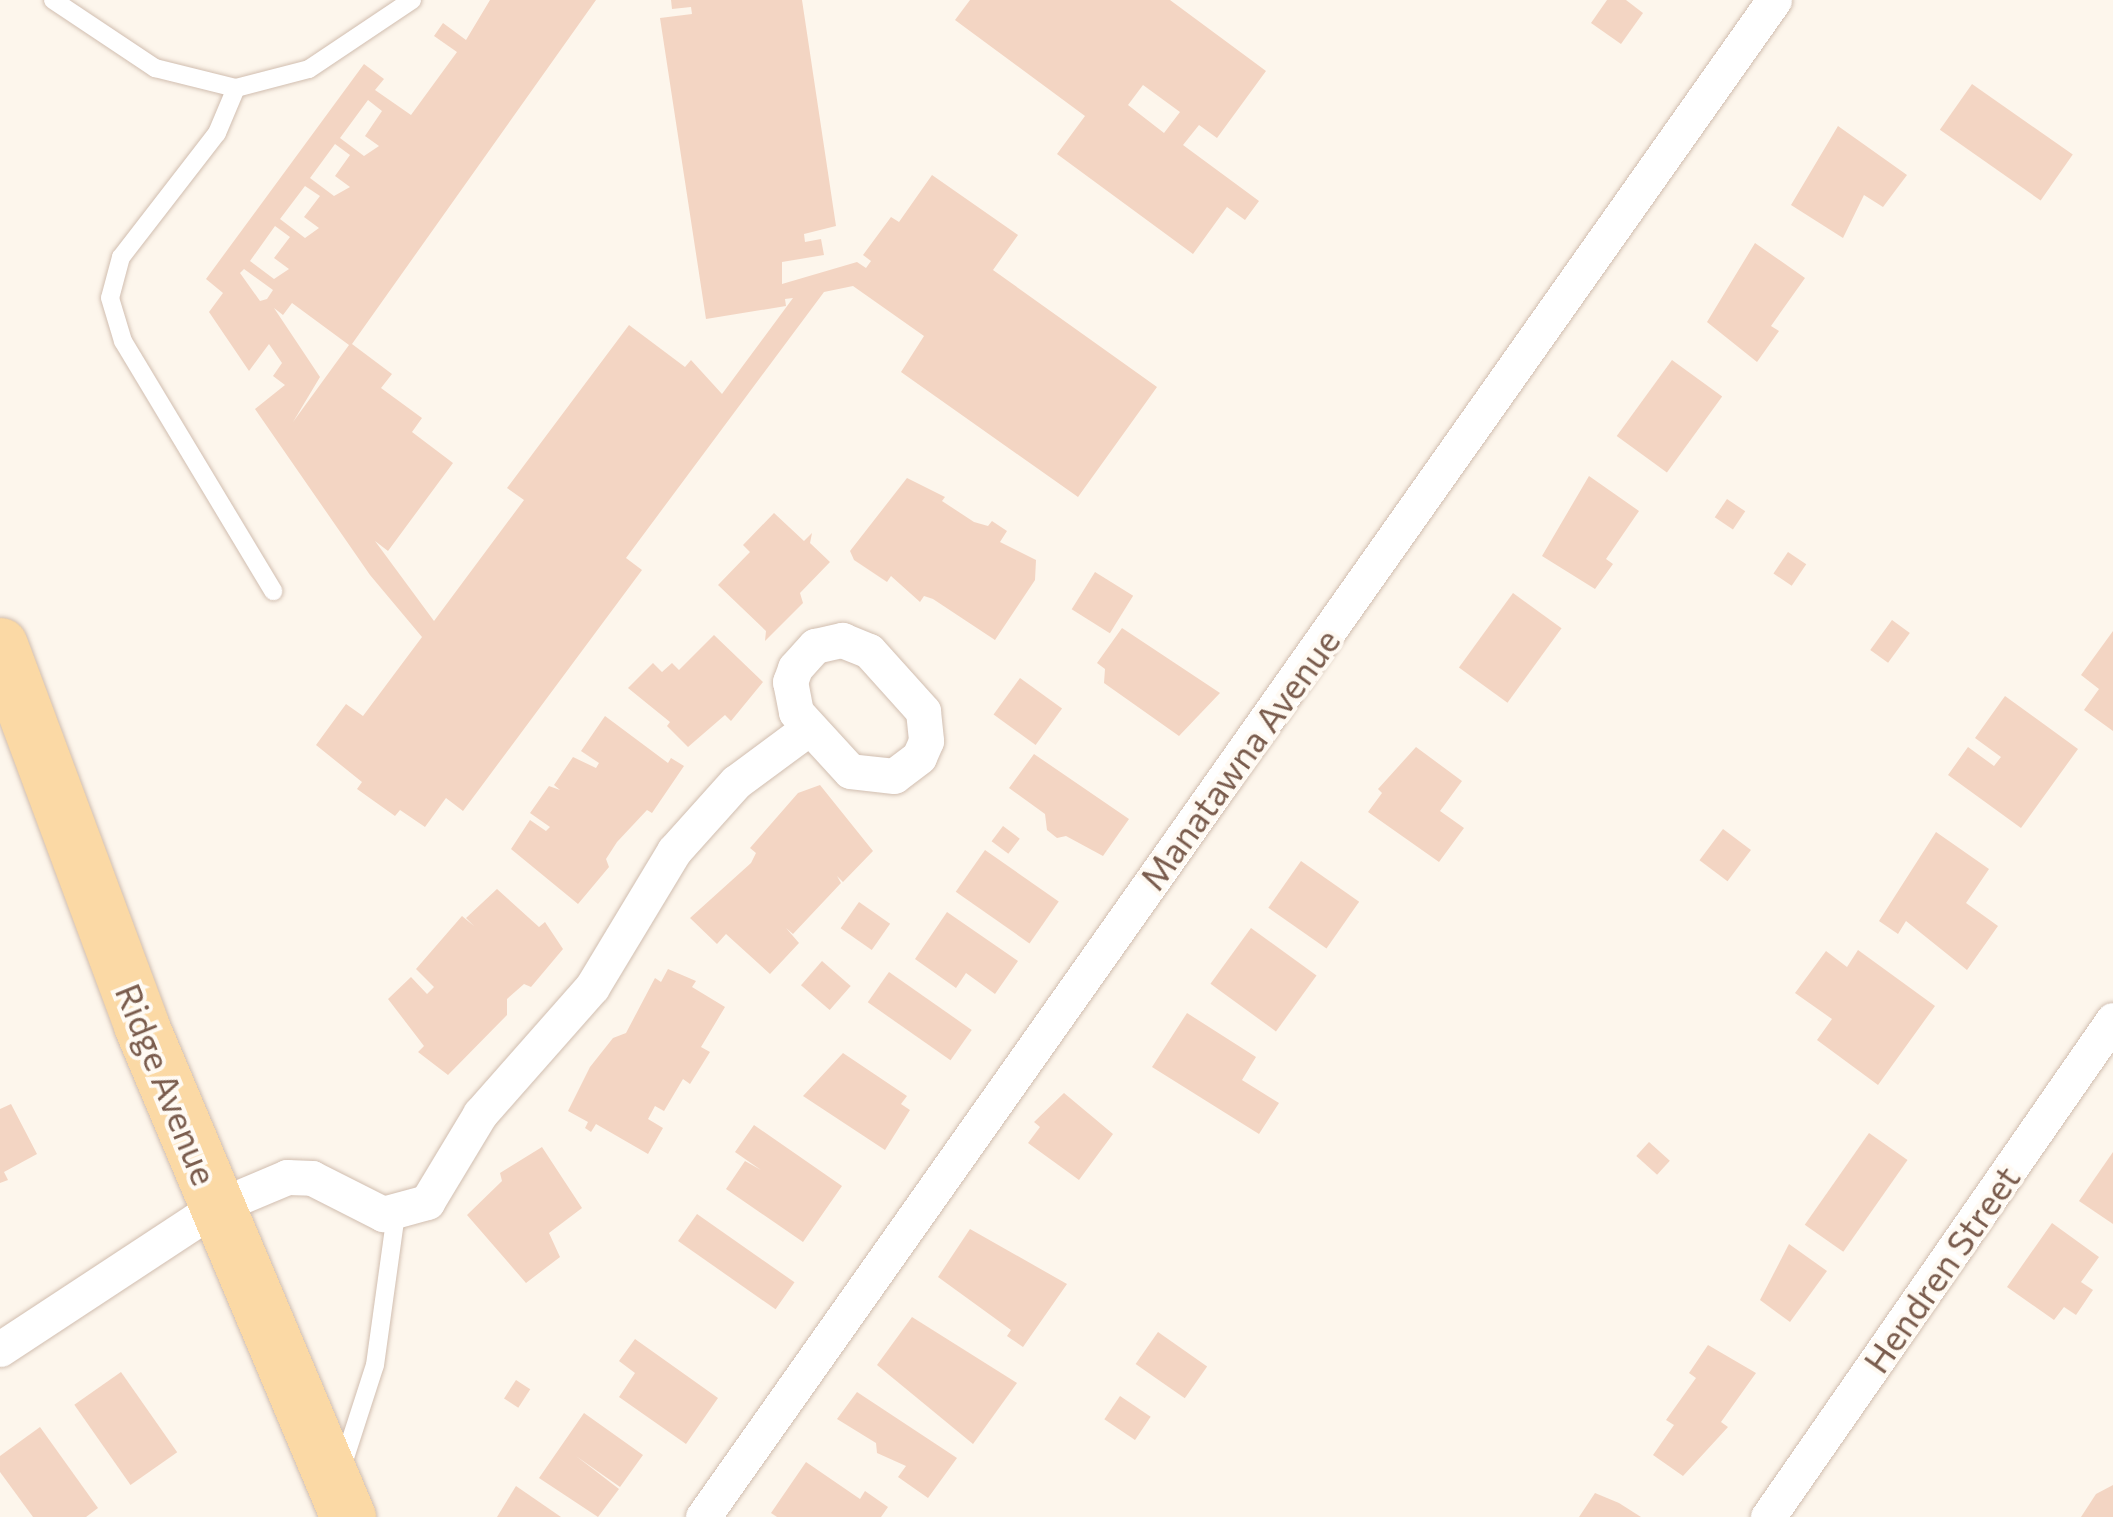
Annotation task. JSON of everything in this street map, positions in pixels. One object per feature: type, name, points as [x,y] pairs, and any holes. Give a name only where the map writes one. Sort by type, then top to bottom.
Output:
[{"type":"main road","name":"Ridge Avenue","points":[[2,659],[216,1206],[342,1502]]},
{"type":"street","name":"Manatawna Avenue","points":[[702,1517],[1774,0]]},
{"type":"street","points":[[0,1349],[216,1206],[296,1175],[396,1214],[414,1210],[438,1191],[480,1114],[592,987],[650,885],[704,816],[768,755],[809,728]]},
{"type":"street","name":"Hendren Street","points":[[1768,1517],[2113,1020]]},
{"type":"lane","points":[[53,0],[155,68],[206,86],[236,88],[309,68],[412,0]]},
{"type":"lane","points":[[236,88],[217,133],[121,256],[110,298],[123,342],[273,591]]},
{"type":"lane","points":[[342,1502],[375,1365],[396,1214]]},
{"type":"building","points":[[490,0],[596,0],[352,344],[392,374],[381,388],[422,418],[412,432],[453,463],[388,551],[375,541],[434,621],[524,500],[507,488],[629,325],[685,367],[691,360],[722,394],[793,298],[785,299],[786,306],[706,319],[660,18],[692,14],[691,7],[672,9],[671,0],[802,0],[836,226],[804,234],[805,242],[821,239],[824,255],[782,262],[782,284],[857,262],[866,268],[871,261],[863,255],[891,217],[899,222],[932,175],[1018,235],[993,270],[1157,387],[1078,497],[901,372],[924,336],[853,286],[824,292],[626,558],[642,570],[463,811],[446,798],[425,827],[400,810],[395,816],[357,789],[362,782],[316,745],[346,704],[363,716],[422,637],[370,575],[255,409],[285,385],[273,376],[282,363],[269,344],[249,371],[209,312],[223,293],[206,279],[364,64],[384,79],[375,90],[411,115],[457,52],[434,36],[443,23],[466,40]],"holes":[[[368,100],[382,111],[365,136],[379,146],[364,156],[340,138]],[[335,144],[350,155],[335,176],[350,187],[334,196],[310,178]],[[305,186],[320,196],[304,217],[319,228],[305,238],[280,219]],[[275,226],[290,237],[274,258],[289,269],[274,279],[250,261]],[[244,269],[273,290],[260,301],[240,273]],[[292,303],[349,345],[293,422],[320,377],[274,308],[283,315]]]},
{"type":"building","points":[[970,0],[1170,0],[1266,71],[1217,138],[1199,125],[1183,145],[1259,201],[1245,220],[1227,207],[1193,254],[1057,154],[1085,116],[955,20]],"holes":[[[1143,85],[1180,112],[1164,133],[1128,105]]]},
{"type":"building","points":[[1607,0],[1626,0],[1643,13],[1621,44],[1591,23]]},
{"type":"building","points":[[1972,84],[2073,155],[2041,200],[1940,130]]},
{"type":"building","points":[[1838,126],[1907,175],[1883,207],[1864,195],[1843,238],[1791,205]]},
{"type":"building","points":[[1755,243],[1805,278],[1771,326],[1779,331],[1757,362],[1707,322]]},
{"type":"building","points":[[1672,360],[1722,396],[1667,472],[1617,436]]},
{"type":"building","points":[[1589,476],[1639,511],[1606,559],[1613,564],[1595,589],[1542,556]]},
{"type":"building","points":[[907,478],[945,497],[942,501],[974,522],[988,526],[992,521],[1007,531],[1000,542],[1036,560],[1035,580],[995,640],[933,599],[924,596],[920,602],[891,576],[887,582],[854,560],[850,551]]},
{"type":"building","points":[[1727,499],[1745,511],[1733,530],[1715,517]]},
{"type":"building","points":[[774,513],[804,541],[812,533],[810,543],[830,562],[800,593],[803,603],[765,641],[766,631],[718,585],[750,552],[743,545]]},
{"type":"building","points":[[1788,552],[1806,564],[1792,586],[1773,574]]},
{"type":"building","points":[[1095,572],[1133,596],[1110,633],[1072,609]]},
{"type":"building","points":[[1513,593],[1562,628],[1507,703],[1459,667]]},
{"type":"building","points":[[1892,620],[1910,633],[1888,663],[1870,650]]},
{"type":"building","points":[[1122,628],[1220,693],[1179,736],[1104,683],[1105,669],[1097,663]]},
{"type":"building","points":[[2113,631],[2113,731],[2084,710],[2099,689],[2081,675]]},
{"type":"building","points":[[714,635],[763,682],[731,721],[725,715],[688,747],[667,726],[670,722],[628,688],[653,663],[662,672],[672,663],[679,670]]},
{"type":"building","points":[[1020,678],[1062,709],[1036,745],[994,714]]},
{"type":"building","points":[[2005,696],[2078,749],[2021,828],[1948,775],[1968,747],[1994,766],[2001,757],[1975,738]]},
{"type":"building","points":[[605,716],[668,763],[671,758],[684,766],[652,813],[647,810],[617,842],[606,859],[609,867],[578,904],[511,849],[530,820],[546,831],[550,827],[530,813],[549,786],[560,790],[554,785],[573,757],[596,768],[599,763],[581,751]]},
{"type":"building","points":[[1416,747],[1462,781],[1440,811],[1464,828],[1439,862],[1368,812],[1382,793],[1378,789]]},
{"type":"building","points":[[1034,754],[1129,819],[1103,856],[1066,836],[1057,838],[1047,830],[1045,814],[1009,788]]},
{"type":"building","points":[[820,785],[873,851],[843,882],[837,876],[841,883],[793,934],[786,928],[799,943],[770,974],[726,934],[717,944],[690,918],[751,863],[756,853],[750,848],[798,793]]},
{"type":"building","points":[[1003,826],[1020,839],[1008,854],[992,841]]},
{"type":"building","points":[[1723,829],[1751,850],[1727,881],[1700,860]]},
{"type":"building","points":[[1936,832],[1989,869],[1966,903],[1998,926],[1967,970],[1906,921],[1898,934],[1879,921]]},
{"type":"building","points":[[985,850],[1059,902],[1029,943],[956,892]]},
{"type":"building","points":[[1301,861],[1359,902],[1326,948],[1268,908]]},
{"type":"building","points":[[497,889],[539,927],[545,922],[563,949],[531,987],[524,984],[507,999],[507,1015],[448,1075],[418,1052],[424,1046],[388,999],[411,977],[427,994],[434,987],[416,969],[462,916],[474,926],[466,918]]},
{"type":"building","points":[[859,902],[890,924],[872,950],[841,928]]},
{"type":"building","points":[[947,912],[1018,961],[995,994],[966,973],[956,988],[915,959]]},
{"type":"building","points":[[1251,928],[1317,976],[1276,1031],[1210,984]]},
{"type":"building","points":[[1858,950],[1935,1006],[1878,1085],[1817,1040],[1832,1019],[1795,993],[1826,951],[1847,967]]},
{"type":"building","points":[[822,961],[851,986],[830,1010],[801,985]]},
{"type":"building","points":[[668,969],[696,981],[692,987],[725,1007],[701,1047],[710,1052],[690,1084],[683,1079],[664,1111],[655,1106],[648,1119],[663,1128],[648,1154],[596,1124],[591,1132],[585,1128],[588,1122],[568,1111],[590,1067],[613,1038],[626,1033],[655,978],[661,982]]},
{"type":"building","points":[[889,972],[972,1030],[951,1060],[868,1002]]},
{"type":"building","points":[[1187,1013],[1256,1057],[1242,1080],[1279,1103],[1259,1134],[1152,1067]]},
{"type":"building","points":[[843,1053],[907,1096],[901,1104],[910,1110],[885,1150],[803,1096]]},
{"type":"building","points":[[1064,1093],[1113,1134],[1079,1180],[1028,1143],[1040,1127],[1034,1122]]},
{"type":"building","points":[[11,1104],[37,1154],[4,1172],[8,1180],[0,1183],[0,1109]]},
{"type":"building","points":[[754,1125],[842,1186],[803,1242],[726,1189],[745,1161],[761,1170],[735,1152]]},
{"type":"building","points":[[1869,1133],[1908,1160],[1843,1252],[1805,1225]]},
{"type":"building","points":[[1649,1142],[1670,1161],[1657,1175],[1636,1156]]},
{"type":"building","points":[[542,1147],[582,1208],[549,1233],[560,1257],[526,1283],[467,1215],[502,1181],[500,1173]]},
{"type":"building","points":[[2113,1152],[2113,1224],[2079,1201]]},
{"type":"building","points":[[697,1214],[794,1282],[776,1309],[678,1241]]},
{"type":"building","points":[[2052,1223],[2099,1257],[2081,1282],[2093,1290],[2076,1315],[2064,1307],[2054,1320],[2007,1287]]},
{"type":"building","points":[[970,1229],[1067,1284],[1023,1347],[1007,1336],[1011,1330],[938,1277]]},
{"type":"building","points":[[1789,1244],[1827,1271],[1790,1322],[1760,1300]]},
{"type":"building","points":[[912,1317],[1017,1383],[973,1444],[877,1365]]},
{"type":"building","points":[[1158,1332],[1207,1366],[1185,1398],[1136,1364]]},
{"type":"building","points":[[635,1339],[718,1398],[686,1444],[619,1397],[635,1373],[619,1361]]},
{"type":"building","points":[[1708,1345],[1756,1373],[1721,1422],[1728,1427],[1683,1476],[1653,1455],[1674,1425],[1666,1420],[1696,1378],[1689,1373]]},
{"type":"building","points":[[121,1372],[177,1452],[131,1485],[74,1405]]},
{"type":"building","points":[[516,1380],[530,1389],[518,1408],[504,1398]]},
{"type":"building","points":[[857,1392],[957,1458],[928,1498],[898,1477],[906,1466],[877,1453],[876,1443],[837,1419]]},
{"type":"building","points":[[1120,1396],[1151,1417],[1135,1440],[1104,1419]]},
{"type":"building","points":[[584,1413],[643,1455],[620,1487],[576,1456],[619,1489],[598,1517],[539,1478]]},
{"type":"building","points":[[40,1427],[98,1508],[86,1517],[33,1517],[0,1472],[0,1456]]},
{"type":"building","points":[[806,1462],[860,1499],[865,1491],[888,1507],[881,1517],[777,1517],[771,1513]]},
{"type":"building","points":[[2113,1485],[2113,1517],[2081,1517],[2096,1494]]},
{"type":"building","points":[[516,1486],[561,1517],[497,1517]]},
{"type":"building","points":[[1595,1493],[1619,1503],[1641,1517],[1579,1517]]}]
